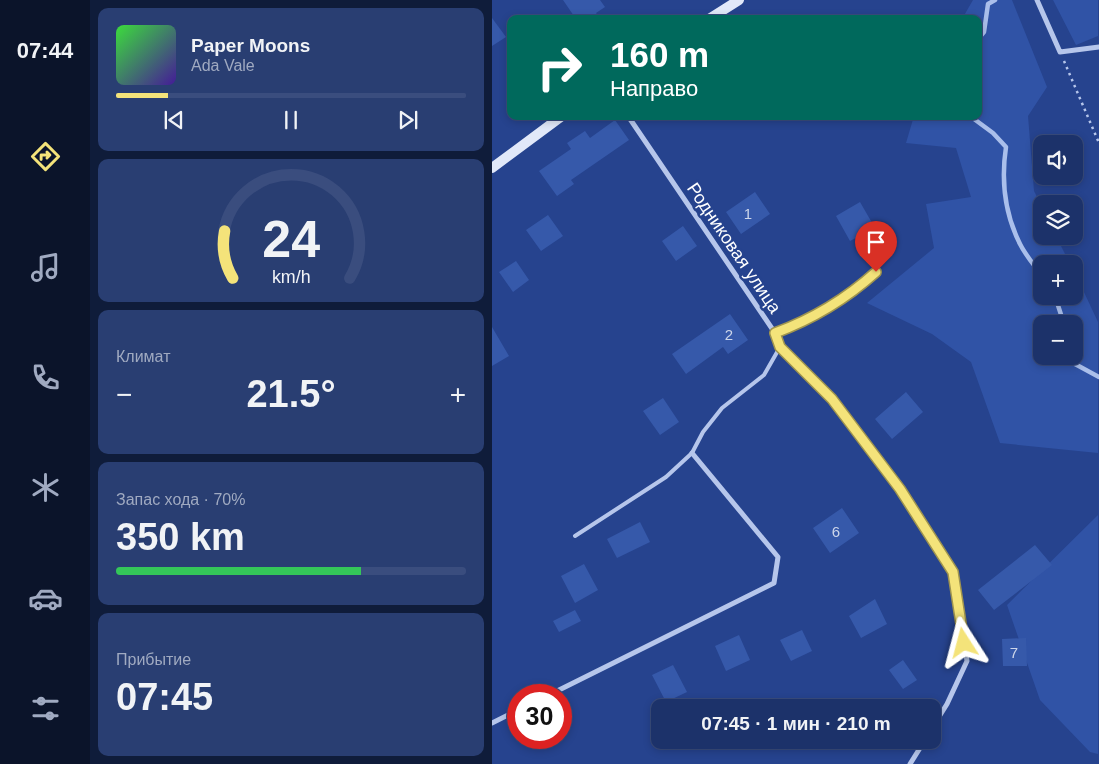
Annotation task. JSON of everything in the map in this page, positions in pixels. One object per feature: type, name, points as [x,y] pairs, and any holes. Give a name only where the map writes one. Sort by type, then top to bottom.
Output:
[{"type":"street","points":[[715,15],[739,0]]},
{"type":"street","points":[[1037,0],[1060,52],[1098,47]]},
{"type":"street","points":[[492,168],[557,120]]},
{"type":"street","name":"Родниковая улица","points":[[631,120],[775,333],[780,347],[832,399],[900,489],[953,572],[967,661],[941,714]]},
{"type":"street","points":[[571,684],[774,584],[778,557],[692,453]]},
{"type":"street","points":[[492,723],[507,716]]},
{"type":"street","points":[[910,764],[919,749]]},
{"type":"lane","points":[[775,333],[800,324],[851,294],[876,272]]},
{"type":"lane","points":[[575,536],[666,477],[692,453],[703,432],[722,408],[764,375],[780,347]]},
{"type":"path","points":[[1060,52],[1098,143]]},
{"type":"shaded area","points":[[973,0],[1012,0],[1047,87],[1028,116],[1033,185],[1036,195],[1033,195],[1033,245],[1060,245],[1066,255],[1033,255],[1033,305],[1083,305],[1083,290],[1098,322],[1098,453],[1000,443],[971,362],[932,334],[867,303],[934,248],[926,204],[971,197],[956,148],[906,143],[913,120],[982,120],[982,15],[964,15]]},
{"type":"shaded area","points":[[1053,0],[1098,0],[1098,36],[1076,45]]},
{"type":"shaded area","points":[[1098,515],[1098,754],[1090,752],[1040,700],[1007,605]]},
{"type":"building","points":[[563,0],[600,0],[605,7],[596,13],[597,15],[573,15]]},
{"type":"building","points":[[492,18],[506,37],[492,46]]},
{"type":"building","points":[[615,120],[629,140],[571,180],[574,184],[557,196],[539,171],[571,149],[567,143],[585,131],[590,138]]},
{"type":"building","points":[[755,192],[770,214],[741,234],[726,212]]},
{"type":"building","points":[[860,202],[875,228],[850,241],[836,216]]},
{"type":"building","points":[[548,215],[563,236],[541,251],[526,230]]},
{"type":"building","points":[[683,226],[697,246],[676,261],[662,241]]},
{"type":"building","points":[[516,261],[529,280],[513,292],[499,272]]},
{"type":"building","points":[[730,314],[748,340],[728,354],[723,347],[686,374],[672,354]]},
{"type":"building","points":[[492,327],[509,356],[492,366]]},
{"type":"building","points":[[906,392],[923,412],[892,439],[875,419]]},
{"type":"building","points":[[663,398],[679,422],[660,435],[643,411]]},
{"type":"building","points":[[842,508],[859,533],[830,553],[813,528]]},
{"type":"building","points":[[640,522],[650,542],[617,558],[607,539]]},
{"type":"building","points":[[1035,545],[1052,565],[994,610],[978,590]]},
{"type":"building","points":[[584,564],[598,590],[575,603],[561,576]]},
{"type":"building","points":[[875,599],[887,624],[861,638],[849,616]]},
{"type":"building","points":[[575,610],[581,621],[559,632],[553,621]]},
{"type":"building","points":[[802,630],[812,651],[791,661],[780,640]]},
{"type":"building","points":[[739,635],[750,660],[726,671],[715,646]]},
{"type":"building","points":[[1026,638],[1027,666],[1003,666],[1002,639]]},
{"type":"building","points":[[903,660],[917,680],[903,689],[889,670]]},
{"type":"building","points":[[673,665],[687,692],[672,699],[664,699],[652,675]]},
{"type":"waterway","points":[[982,34],[984,32],[988,4],[995,0]]},
{"type":"waterway","points":[[975,120],[993,133],[1006,147],[1004,184],[1008,209],[1015,233],[1022,248],[1033,264]]},
{"type":"waterway","points":[[1058,305],[1061,315]]},
{"type":"waterway","points":[[1077,365],[1099,377]]},
{"type":"route","points":[[876,272],[851,294],[800,324],[775,333],[780,347],[832,399],[900,489],[953,572],[964,643]]}]
